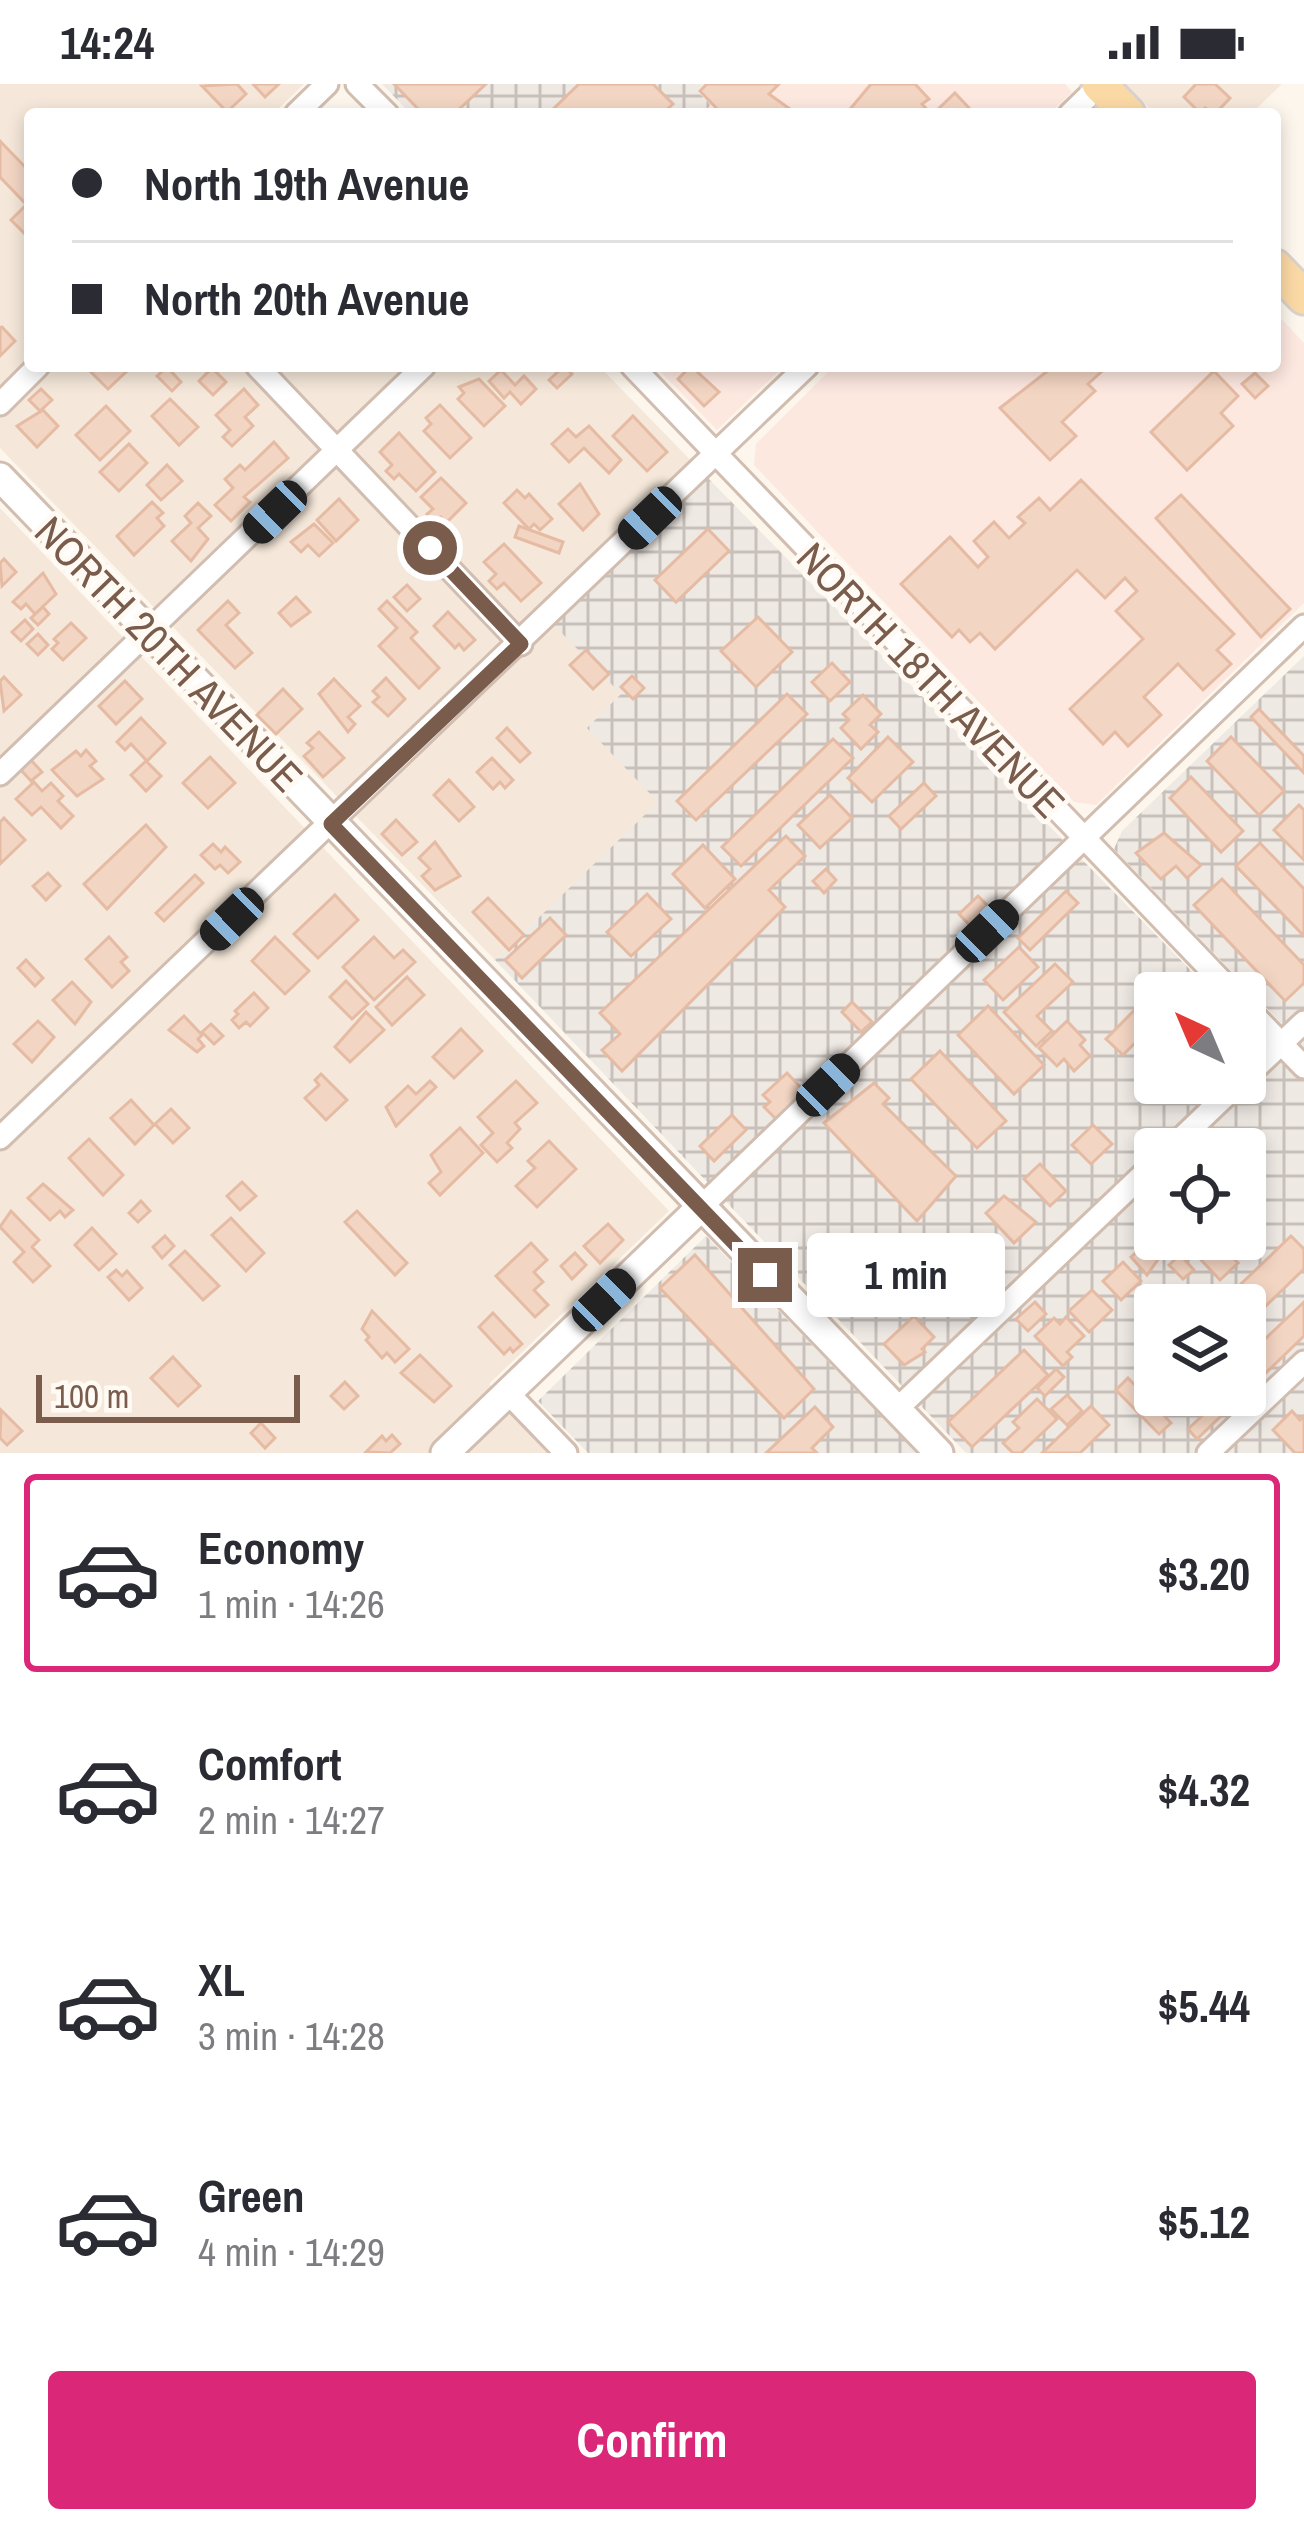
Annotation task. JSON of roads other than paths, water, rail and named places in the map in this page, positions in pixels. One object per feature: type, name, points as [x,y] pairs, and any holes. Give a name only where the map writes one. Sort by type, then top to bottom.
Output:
[{"type":"main road","points":[[1100,84],[1122,108]]},
{"type":"main road","points":[[1281,273],[1304,297]]},
{"type":"street","points":[[302,108],[327,84]]},
{"type":"street","points":[[357,84],[381,108]]},
{"type":"street","points":[[1076,108],[1100,84]]},
{"type":"street","points":[[0,404],[32,372]]},
{"type":"street","points":[[263,372],[521,644]]},
{"type":"street","points":[[0,774],[418,372]]},
{"type":"street","name":"NORTH 18TH AVENUE","points":[[638,372],[1212,972]]},
{"type":"street","points":[[0,1138],[801,372]]},
{"type":"street","name":"NORTH 20TH AVENUE","points":[[0,477],[939,1453]]},
{"type":"street","points":[[446,1453],[1304,626]]},
{"type":"street","points":[[1266,1057],[1304,1022]]},
{"type":"street","points":[[1266,1028],[1304,1067]]},
{"type":"street","points":[[1192,1128],[1217,1104]]},
{"type":"street","points":[[896,1410],[1134,1183]]},
{"type":"street","points":[[1208,1453],[1304,1362]]},
{"type":"street","points":[[508,1393],[566,1453]]}]
